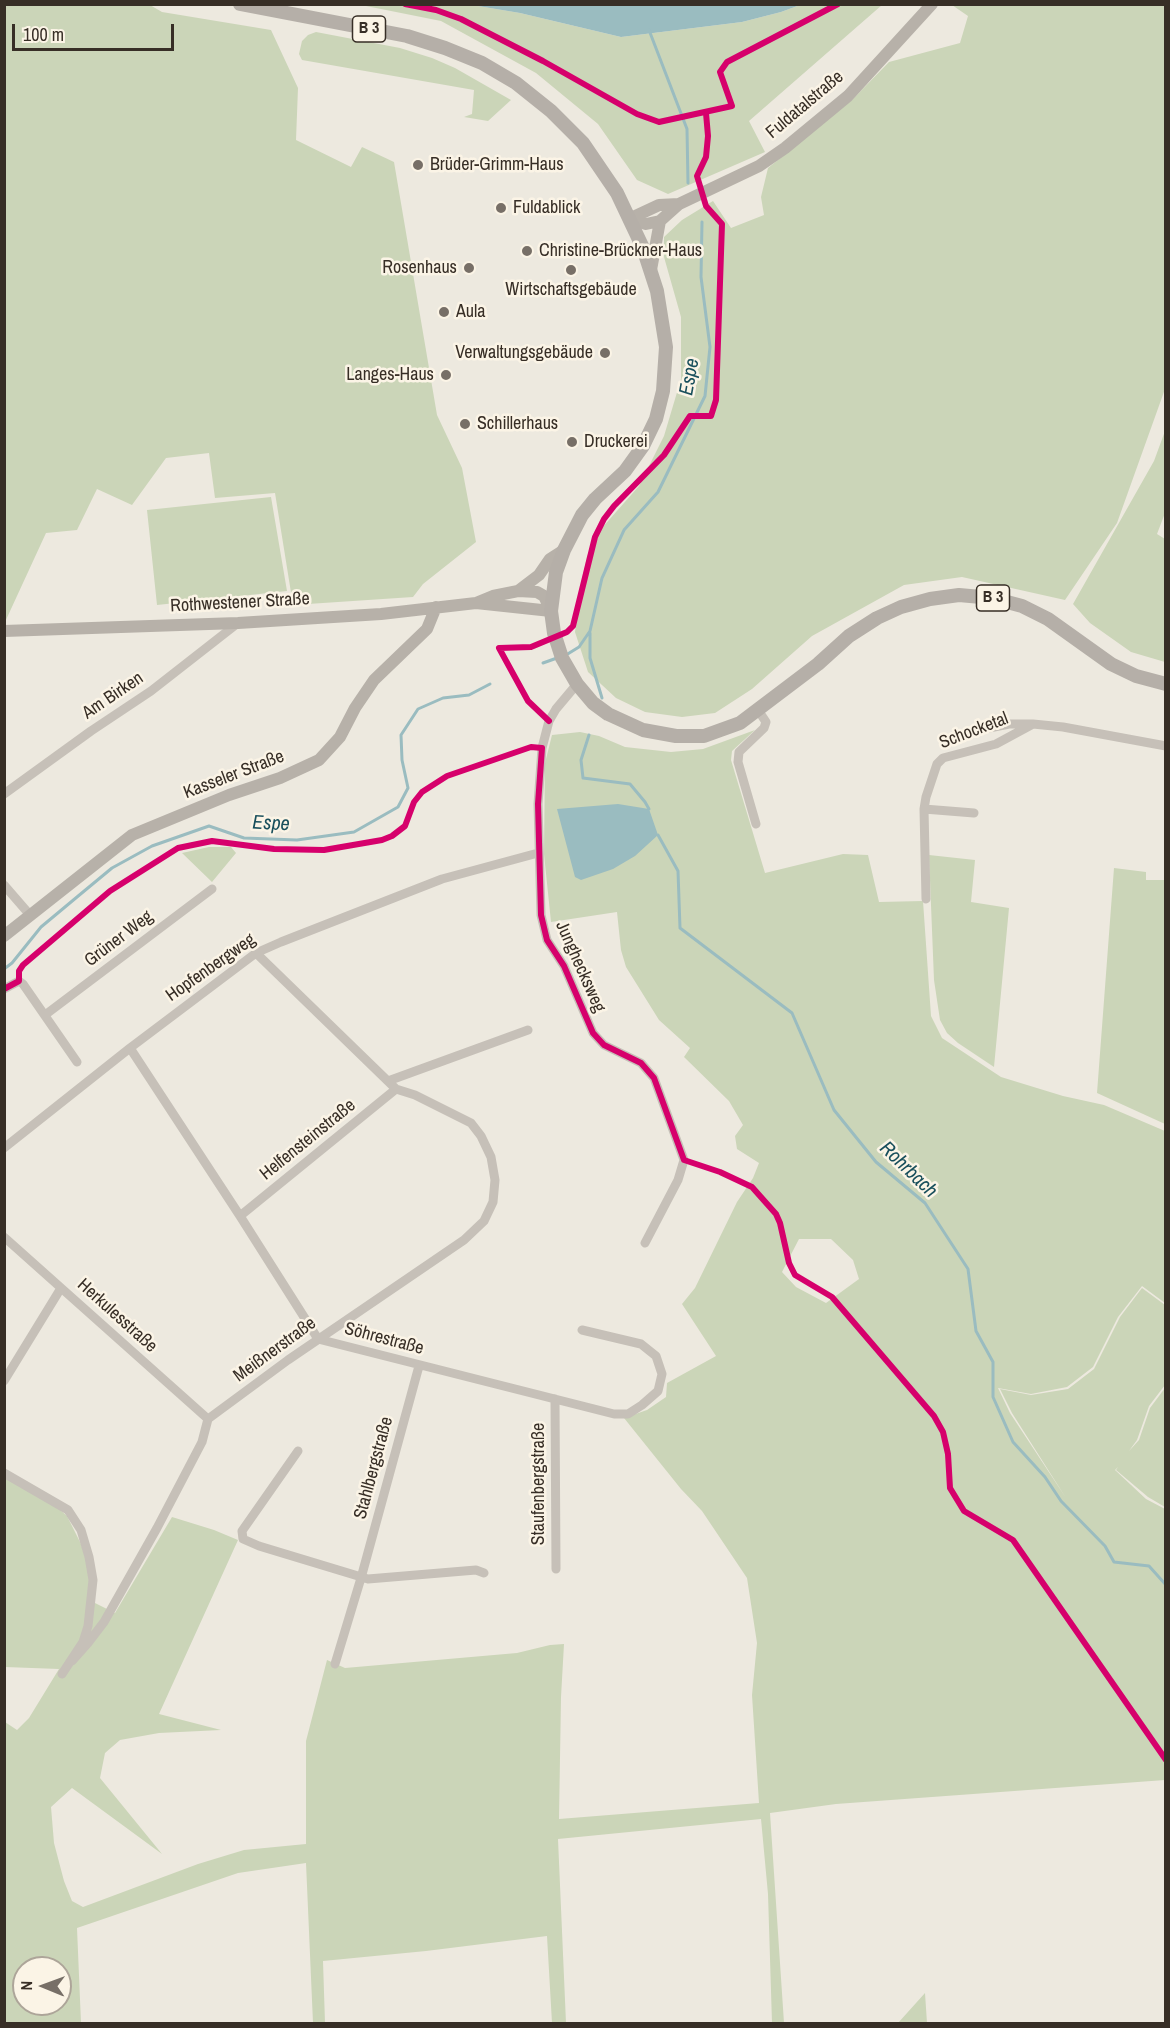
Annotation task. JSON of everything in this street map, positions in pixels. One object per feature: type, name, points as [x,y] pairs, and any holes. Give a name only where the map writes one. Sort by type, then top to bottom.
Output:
[{"type":"main road","name":"B 3","points":[[240,4],[426,41],[464,55],[499,73],[534,97],[583,143],[607,176],[629,219],[651,270],[661,310],[666,347],[665,376],[660,405],[650,432],[634,459],[582,515],[564,550],[556,572],[551,611],[554,633],[562,658],[577,684],[593,703],[619,721],[643,730],[676,736],[704,736],[741,723],[818,664],[849,636],[877,618],[901,607],[930,599],[959,595],[992,598],[1022,606],[1048,619],[1111,664],[1136,676],[1166,684]]},
{"type":"main road","name":"Fuldatalstraße","points":[[660,221],[679,204],[759,166],[785,148],[848,96],[932,4]]},
{"type":"main road","name":"Fuldatalstraße","points":[[629,219],[659,205],[679,204]]},
{"type":"main road","points":[[629,219],[646,224],[660,221],[651,270]]},
{"type":"main road","points":[[518,591],[539,575],[550,559],[564,550]]},
{"type":"main road","name":"Rothwestener Straße","points":[[476,603],[492,596],[518,591],[537,592],[544,596],[551,611]]},
{"type":"main road","name":"Rothwestener Straße","points":[[4,631],[238,623],[381,614],[476,603],[551,611]]},
{"type":"main road","name":"Kasseler Straße","points":[[4,936],[132,835],[230,795],[280,778],[319,760],[340,738],[355,708],[374,680],[427,629],[436,607]]},
{"type":"street","name":"Am Birken","points":[[4,794],[91,731],[151,692],[238,623]]},
{"type":"street","name":"Junghecksweg","points":[[577,684],[557,706],[549,721],[544,741],[539,782],[538,853],[541,915],[547,940],[564,966],[593,1033],[604,1045],[641,1063],[654,1078],[684,1160],[678,1180],[645,1243]]},
{"type":"street","points":[[756,824],[738,762],[739,752],[764,728],[766,722],[758,710]]},
{"type":"street","name":"Schocketal","points":[[984,729],[1009,724],[1033,724],[1063,727],[1166,746]]},
{"type":"street","name":"Schocketal","points":[[926,899],[924,809],[937,764],[943,758],[996,744],[1033,724]]},
{"type":"street","points":[[924,809],[974,813]]},
{"type":"street","name":"Hopfenbergweg","points":[[4,1148],[130,1048],[256,953],[442,879],[538,853]]},
{"type":"street","points":[[4,885],[30,915]]},
{"type":"street","name":"Grüner Weg","points":[[45,1015],[212,889]]},
{"type":"street","name":"Meißnerstraße","points":[[208,1419],[318,1339],[464,1240],[484,1221],[493,1202],[495,1180],[491,1157],[481,1136],[471,1123],[415,1095],[396,1089],[256,953]]},
{"type":"street","points":[[4,989],[19,981],[23,984],[77,1062]]},
{"type":"street","points":[[388,1081],[528,1030]]},
{"type":"street","name":"Söhrestraße","points":[[130,1048],[318,1339],[614,1414],[628,1414],[657,1391],[662,1374],[656,1356],[641,1344],[582,1330]]},
{"type":"street","name":"Helfensteinstraße","points":[[240,1216],[396,1089]]},
{"type":"street","name":"Herkulesstraße","points":[[4,1238],[208,1419]]},
{"type":"street","points":[[4,1381],[61,1288]]},
{"type":"street","name":"Stahlbergstraße","points":[[335,1664],[419,1366]]},
{"type":"street","name":"Staufenbergstraße","points":[[555,1399],[556,1569]]},
{"type":"street","points":[[62,1674],[104,1622],[158,1528],[202,1442],[208,1419]]},
{"type":"street","points":[[298,1451],[242,1531],[243,1539],[368,1579],[476,1569],[484,1573]]},
{"type":"street","points":[[4,1473],[68,1510],[81,1530],[93,1580],[92,1603],[83,1642],[72,1661]]},
{"type":"green space","points":[[4,5],[150,5],[162,12],[271,30],[298,88],[296,140],[351,167],[362,147],[394,162],[437,415],[462,468],[476,542],[423,584],[413,597],[293,605],[275,493],[215,498],[209,453],[166,458],[132,505],[97,489],[77,530],[46,533],[5,622]]},
{"type":"green space","points":[[361,5],[472,5],[520,13],[621,37],[742,22],[800,5],[882,5],[749,121],[765,152],[668,194],[637,180],[598,124],[536,73],[441,21]]},
{"type":"green space","points":[[952,5],[1165,5],[1165,389],[1117,523],[1065,600],[962,577],[904,585],[812,636],[752,689],[715,713],[682,717],[645,712],[616,698],[588,672],[575,632],[587,556],[601,529],[639,486],[664,436],[681,379],[681,317],[664,257],[664,237],[682,220],[713,201],[731,228],[764,215],[761,197],[768,168],[852,100],[889,62],[960,43],[968,16]]},
{"type":"green space","points":[[316,32],[400,48],[432,58],[455,68],[511,100],[488,121],[464,117],[472,114],[474,90],[302,60],[299,54],[302,41],[308,35]]},
{"type":"green space","points":[[1165,431],[1165,513],[1157,534],[1165,539],[1165,662],[1131,652],[1090,623],[1073,604],[1154,461]]},
{"type":"green space","points":[[271,497],[287,591],[157,605],[147,510]]},
{"type":"green space","points":[[755,730],[732,751],[731,760],[765,873],[843,854],[868,855],[879,902],[923,901],[931,1016],[942,1038],[1001,1077],[1063,1096],[1104,1105],[1165,1131],[1165,1303],[1142,1286],[1118,1317],[1093,1367],[1067,1387],[1031,1394],[998,1388],[1010,1413],[1066,1498],[1012,1413],[1000,1389],[1031,1395],[1068,1389],[1094,1369],[1120,1317],[1142,1288],[1165,1305],[1165,1385],[1149,1406],[1137,1440],[1129,1451],[1139,1440],[1150,1408],[1165,1388],[1165,1507],[1148,1497],[1116,1470],[1118,1467],[1115,1470],[1146,1499],[1165,1509],[1165,1780],[836,1804],[770,1813],[784,2023],[772,2023],[768,1894],[761,1819],[558,1839],[566,2023],[552,2023],[547,1936],[323,1961],[325,2023],[313,2023],[306,1863],[238,1873],[77,1928],[81,2023],[5,2023],[5,1722],[17,1730],[29,1718],[59,1669],[5,1667],[4,1476],[58,1508],[67,1516],[81,1544],[91,1576],[89,1600],[115,1613],[172,1517],[238,1540],[159,1714],[221,1730],[159,1733],[120,1740],[105,1753],[100,1778],[162,1854],[72,1788],[51,1807],[54,1843],[64,1881],[72,1901],[83,1907],[198,1864],[244,1850],[306,1844],[306,1741],[327,1660],[345,1668],[517,1653],[564,1644],[559,1819],[759,1803],[752,1695],[757,1643],[747,1578],[702,1511],[681,1489],[624,1418],[647,1410],[666,1397],[667,1383],[716,1356],[682,1304],[695,1288],[737,1202],[753,1178],[759,1163],[737,1149],[735,1136],[743,1125],[729,1101],[684,1057],[690,1048],[659,1020],[626,967],[621,950],[617,912],[551,922],[544,854],[545,763],[552,735],[580,732],[599,736],[625,747],[671,752],[703,749]],"holes":[[[799,1239],[831,1239],[853,1260],[859,1279],[826,1303],[796,1287],[782,1272]]]},
{"type":"green space","points":[[209,847],[231,847],[236,853],[212,882],[182,853]]},
{"type":"green space","points":[[929,855],[975,860],[971,902],[1009,908],[994,1067],[958,1043],[947,1033],[940,1020],[934,980]]},
{"type":"green space","points":[[1114,868],[1146,872],[1146,880],[1165,880],[1165,1124],[1097,1093]]},
{"type":"green space","points":[[925,1993],[927,2023],[898,2023]]},
{"type":"water","points":[[800,4],[781,12],[742,22],[621,37],[520,13],[472,5]]},
{"type":"water","points":[[618,804],[649,809],[658,835],[635,856],[613,869],[581,880],[575,877],[557,809]]},
{"type":"waterway","name":"Espe","points":[[649,30],[687,129],[688,183]]},
{"type":"waterway","name":"Espe","points":[[566,655],[579,647],[590,631],[602,578],[624,530],[658,492],[705,396],[710,347],[701,277],[702,222]]},
{"type":"waterway","points":[[590,633],[590,658],[602,698]]},
{"type":"waterway","name":"Espe","points":[[543,663],[557,658]]},
{"type":"waterway","name":"Espe","points":[[4,969],[12,963],[41,927],[77,897],[112,868],[152,846],[209,826],[244,838],[297,840],[354,832],[398,807],[408,788],[402,760],[401,735],[418,709],[443,698],[469,695],[490,684]]},
{"type":"waterway","points":[[589,735],[581,760],[583,778],[630,784],[649,809]]},
{"type":"waterway","name":"Rohrbach","points":[[658,835],[678,871],[680,928],[792,1013],[834,1110],[876,1162],[925,1203],[968,1269],[976,1331],[993,1362],[993,1397],[1013,1442],[1045,1477],[1061,1501],[1105,1546],[1114,1562],[1149,1566],[1166,1585]]},
{"type":"cycle path","points":[[405,4],[436,10],[461,19],[543,61],[637,114],[659,122],[732,106],[720,72],[727,62],[838,4]]},
{"type":"cycle path","points":[[549,721],[528,701],[499,648],[531,647],[567,632],[573,626],[595,537],[604,519],[664,455],[690,416],[711,416],[716,400],[722,224],[706,206],[697,176],[706,157],[708,136],[706,113]]},
{"type":"cycle path","points":[[4,989],[19,981],[19,971],[23,965],[110,891],[178,848],[212,841],[274,849],[324,850],[382,840],[405,826],[414,802],[422,792],[447,776],[531,747],[542,748],[538,804],[541,915],[547,940],[564,966],[593,1033],[604,1045],[641,1063],[654,1078],[684,1160],[720,1172],[752,1187],[776,1214],[789,1263],[795,1275],[832,1297],[934,1416],[943,1432],[948,1454],[950,1488],[964,1511],[1013,1540],[1166,1760]]},
{"type":"place","name":"Brüder-Grimm-Haus","points":[[418,165]]},
{"type":"place","name":"Fuldablick","points":[[501,208]]},
{"type":"place","name":"Christine-Brückner-Haus","points":[[527,251]]},
{"type":"place","name":"Rosenhaus","points":[[469,268]]},
{"type":"place","name":"Wirtschaftsgebäude","points":[[571,270]]},
{"type":"place","name":"Aula","points":[[444,312]]},
{"type":"place","name":"Verwaltungsgebäude","points":[[605,353]]},
{"type":"place","name":"Langes-Haus","points":[[446,375]]},
{"type":"place","name":"Schillerhaus","points":[[465,424]]},
{"type":"place","name":"Druckerei","points":[[572,442]]}]
